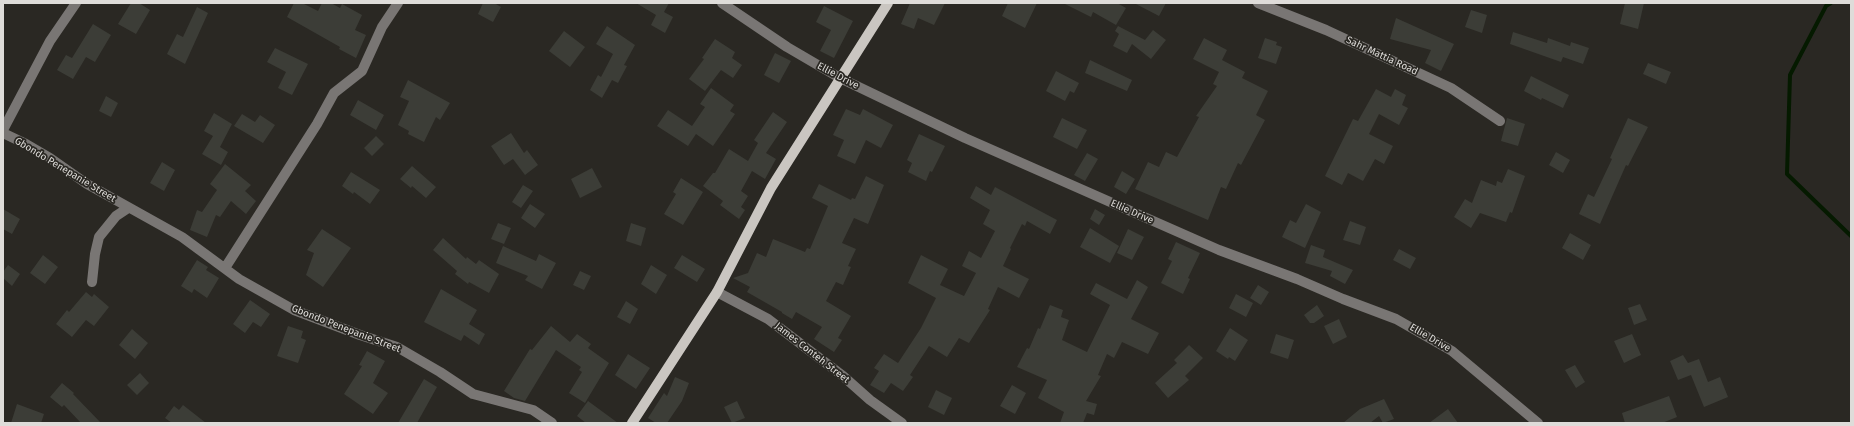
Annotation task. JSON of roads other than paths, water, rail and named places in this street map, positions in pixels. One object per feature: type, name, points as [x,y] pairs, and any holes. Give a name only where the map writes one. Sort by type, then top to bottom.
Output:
[{"type":"main road","points":[[632,423],[717,292],[771,188],[888,3]]},
{"type":"street","points":[[3,132],[50,41],[76,3]]},
{"type":"street","points":[[224,268],[317,124],[334,93],[362,71],[379,33],[398,3]]},
{"type":"street","name":"Ellie Drive","points":[[722,3],[787,47],[840,78],[965,138],[1219,250],[1297,279],[1343,299],[1396,319],[1452,351],[1538,423]]},
{"type":"street","name":"Sahr Mattia Road","points":[[1258,3],[1337,35],[1451,88],[1500,121]]},
{"type":"street","name":"Gbondo Penepanie Street","points":[[3,132],[50,158],[87,184],[182,237],[239,279],[294,310],[360,335],[397,347],[440,372],[472,394],[533,410],[552,423]]},
{"type":"street","points":[[92,282],[99,237],[116,216],[128,208]]},
{"type":"street","name":"James Conteh Street","points":[[717,292],[768,319],[843,376],[870,400],[902,423]]},
{"type":"waterway","points":[[1831,3],[1826,6],[1790,75],[1787,174],[1851,236]]}]
